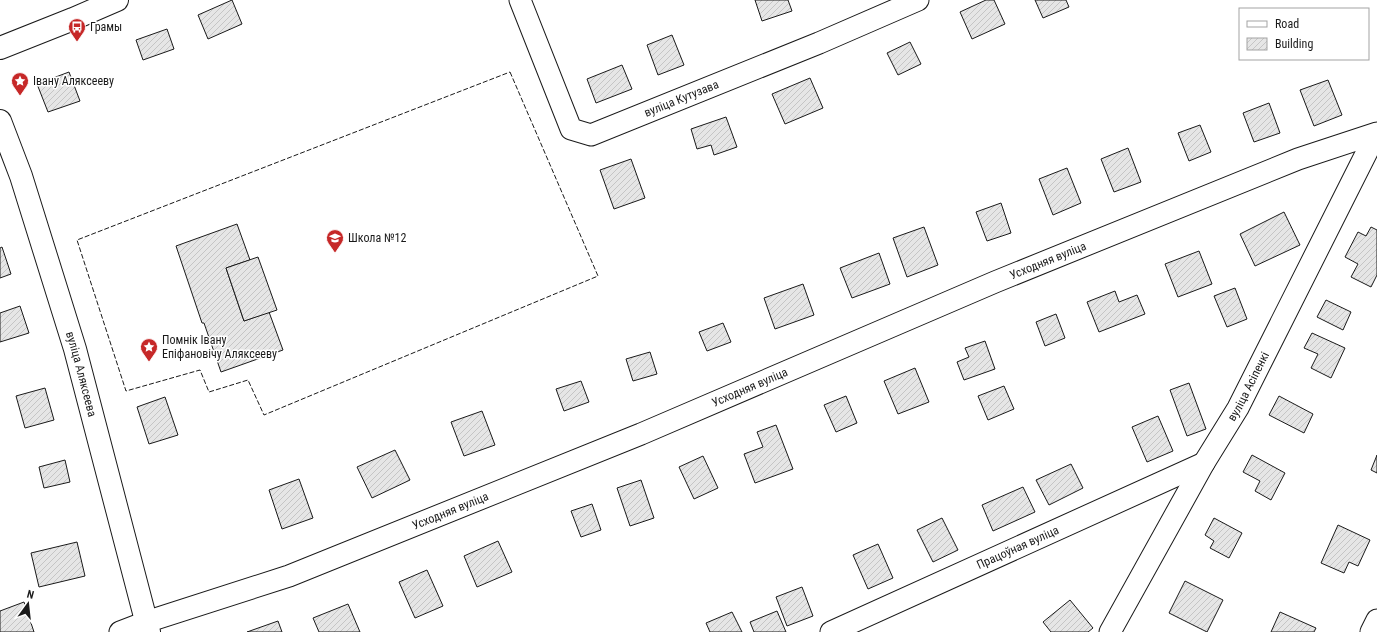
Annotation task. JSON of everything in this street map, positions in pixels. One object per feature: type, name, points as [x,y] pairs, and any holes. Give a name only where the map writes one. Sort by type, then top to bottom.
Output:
[{"type":"street","points":[[0,48],[117,0]]},
{"type":"street","name":"вуліца Кутузава","points":[[520,0],[571,129],[591,134],[819,43],[918,0]]},
{"type":"street","name":"вуліца Аляксеева","points":[[0,120],[21,176],[75,349],[148,627]]},
{"type":"street","name":"Усходняя вуліца","points":[[120,632],[148,627],[289,576],[641,434],[1002,279],[1298,159],[1376,133]]},
{"type":"street","name":"вуліца Асіпенкі","points":[[1110,632],[1204,463],[1238,408],[1376,133]]},
{"type":"street","name":"Працоўная вуліца","points":[[831,632],[1204,463]]},
{"type":"street","points":[[1371,632],[1377,620]]},
{"type":"building","points":[[232,0],[242,24],[208,39],[198,15]]},
{"type":"building","points":[[755,0],[788,0],[792,11],[762,21]]},
{"type":"building","points":[[986,0],[994,0],[1005,24],[972,39],[960,12]]},
{"type":"building","points":[[1035,0],[1066,0],[1069,7],[1043,18]]},
{"type":"building","points":[[167,29],[174,49],[143,60],[136,40]]},
{"type":"building","points":[[672,35],[684,65],[658,75],[647,45]]},
{"type":"building","points":[[910,42],[921,64],[898,75],[887,53]]},
{"type":"building","points":[[622,65],[632,89],[596,103],[587,79]]},
{"type":"building","points":[[69,72],[80,101],[48,112],[37,84]]},
{"type":"building","points":[[810,78],[823,108],[785,124],[772,94]]},
{"type":"building","points":[[1328,80],[1342,115],[1314,126],[1300,90]]},
{"type":"building","points":[[1269,103],[1280,133],[1254,142],[1243,113]]},
{"type":"building","points":[[726,117],[737,147],[714,155],[711,145],[697,149],[691,129]]},
{"type":"building","points":[[1200,125],[1211,152],[1189,161],[1178,133]]},
{"type":"building","points":[[1128,148],[1141,182],[1114,192],[1101,159]]},
{"type":"building","points":[[631,159],[645,198],[614,209],[600,170]]},
{"type":"building","points":[[1067,168],[1081,203],[1053,215],[1039,179]]},
{"type":"building","points":[[1001,203],[1011,233],[987,241],[976,212]]},
{"type":"building","points":[[1284,212],[1300,245],[1255,266],[1240,234]]},
{"type":"building","points":[[237,224],[250,260],[226,268],[244,321],[269,312],[283,350],[221,372],[204,323],[202,323],[176,246]]},
{"type":"building","points":[[924,227],[938,265],[907,277],[893,238]]},
{"type":"building","points":[[1371,227],[1377,230],[1377,275],[1371,287],[1351,277],[1358,264],[1345,257],[1358,232],[1366,236]]},
{"type":"building","points":[[2,247],[11,274],[0,278],[0,248]]},
{"type":"building","points":[[1199,251],[1212,284],[1178,297],[1165,264]]},
{"type":"building","points":[[879,253],[890,284],[852,298],[840,268]]},
{"type":"building","points":[[258,257],[277,310],[244,321],[226,268]]},
{"type":"building","points":[[803,284],[814,315],[775,329],[764,298]]},
{"type":"building","points":[[1235,288],[1247,319],[1227,327],[1214,296]]},
{"type":"building","points":[[1115,291],[1119,302],[1137,295],[1145,314],[1099,332],[1087,302]]},
{"type":"building","points":[[1326,300],[1351,312],[1343,330],[1317,317]]},
{"type":"building","points":[[20,306],[29,333],[0,342],[0,313]]},
{"type":"building","points":[[1056,314],[1065,338],[1045,346],[1036,322]]},
{"type":"building","points":[[723,323],[731,342],[707,351],[699,332]]},
{"type":"building","points":[[1312,333],[1345,348],[1331,378],[1311,368],[1318,354],[1304,348]]},
{"type":"building","points":[[985,341],[995,369],[964,380],[957,362],[969,357],[965,348]]},
{"type":"building","points":[[650,352],[657,374],[633,381],[626,359]]},
{"type":"building","points":[[915,368],[929,402],[898,414],[884,381]]},
{"type":"building","points":[[581,381],[589,402],[564,411],[556,389]]},
{"type":"building","points":[[1189,383],[1206,429],[1187,436],[1170,390]]},
{"type":"building","points":[[1004,386],[1014,409],[988,420],[978,396]]},
{"type":"building","points":[[45,388],[54,420],[25,428],[16,396]]},
{"type":"building","points":[[846,396],[857,423],[836,432],[824,405]]},
{"type":"building","points":[[1279,396],[1313,414],[1304,433],[1269,415]]},
{"type":"building","points":[[165,397],[178,435],[149,444],[137,407]]},
{"type":"building","points":[[482,411],[495,445],[464,456],[451,422]]},
{"type":"building","points":[[1158,416],[1173,451],[1147,462],[1132,427]]},
{"type":"building","points":[[776,425],[793,469],[755,483],[744,454],[763,447],[757,432]]},
{"type":"building","points":[[395,450],[410,480],[372,498],[357,467]]},
{"type":"building","points":[[1252,455],[1285,473],[1271,500],[1255,491],[1260,481],[1243,472]]},
{"type":"building","points":[[1377,455],[1377,473],[1371,470]]},
{"type":"building","points":[[703,456],[718,488],[694,499],[679,467]]},
{"type":"building","points":[[65,460],[70,482],[44,488],[39,467]]},
{"type":"building","points":[[1071,464],[1083,488],[1049,505],[1036,480]]},
{"type":"building","points":[[299,479],[313,518],[282,529],[269,490]]},
{"type":"building","points":[[641,480],[654,518],[630,526],[617,488]]},
{"type":"building","points":[[1023,487],[1035,512],[993,531],[982,505]]},
{"type":"building","points":[[592,504],[601,530],[581,537],[571,511]]},
{"type":"building","points":[[942,518],[958,550],[933,562],[917,530]]},
{"type":"building","points":[[1214,518],[1242,533],[1229,558],[1210,548],[1214,541],[1205,535]]},
{"type":"building","points":[[1338,525],[1370,540],[1358,566],[1349,562],[1344,573],[1321,563]]},
{"type":"building","points":[[498,541],[512,572],[477,587],[464,556]]},
{"type":"building","points":[[77,542],[85,576],[39,587],[31,553]]},
{"type":"building","points":[[878,544],[893,578],[868,589],[853,555]]},
{"type":"building","points":[[427,570],[443,606],[415,618],[399,582]]},
{"type":"building","points":[[1185,581],[1223,600],[1207,632],[1169,613]]},
{"type":"building","points":[[802,587],[813,616],[787,626],[776,597]]},
{"type":"building","points":[[1070,600],[1093,628],[1088,632],[1051,632],[1043,622]]},
{"type":"building","points":[[24,602],[34,632],[0,632],[0,611]]},
{"type":"building","points":[[348,604],[360,632],[319,632],[313,618]]},
{"type":"building","points":[[777,611],[786,632],[754,632],[750,622]]},
{"type":"building","points":[[732,612],[742,632],[710,632],[706,623]]},
{"type":"building","points":[[1280,612],[1316,628],[1314,632],[1271,632]]},
{"type":"building","points":[[278,621],[282,632],[247,632]]},
{"type":"fence","points":[[510,72],[598,276],[264,415],[248,380],[209,392],[200,370],[126,391],[77,240],[510,72]]},
{"type":"place","name":"Грамы","points":[[77,42]]},
{"type":"place","name":"Івану Аляксееву","points":[[20,96]]},
{"type":"place","name":"Школа №12","points":[[335,253]]},
{"type":"place","name":"Помнік Івану Епіфановічу Аляксееву","points":[[149,362]]}]
